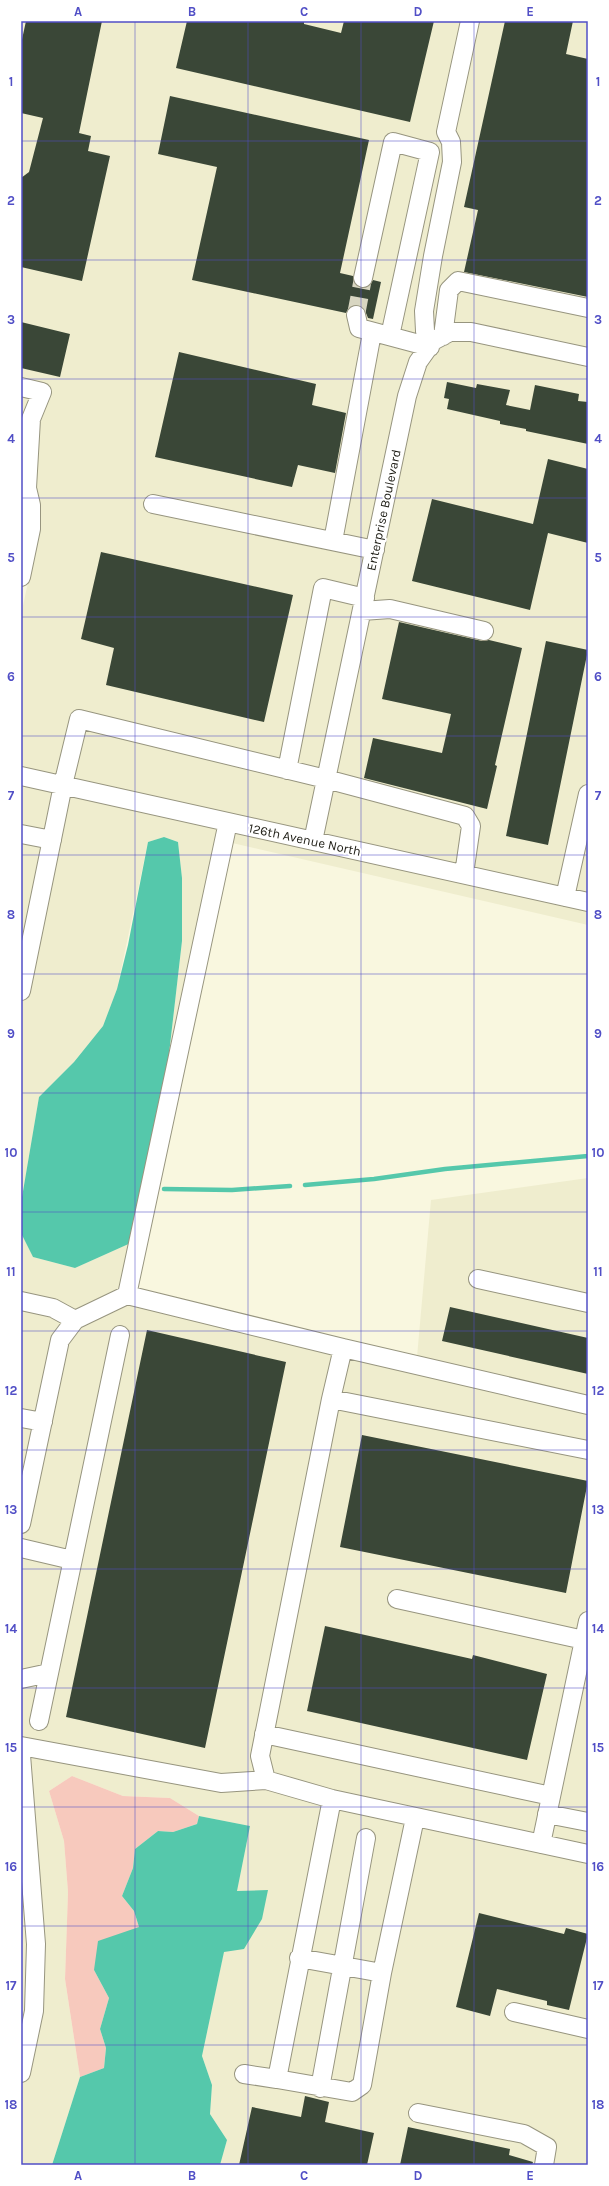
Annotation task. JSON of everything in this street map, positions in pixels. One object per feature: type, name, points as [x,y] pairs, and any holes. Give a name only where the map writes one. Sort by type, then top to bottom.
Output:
[{"type":"street","points":[[437,341],[425,331],[424,311],[452,162],[452,147],[446,132],[470,21]]},
{"type":"street","points":[[363,278],[393,142],[430,152],[390,336]]},
{"type":"street","points":[[437,341],[449,290],[458,281],[588,308]]},
{"type":"street","points":[[356,315],[359,328],[372,333],[437,341],[450,332],[471,332],[588,357]]},
{"type":"street","points":[[334,541],[372,333]]},
{"type":"street","name":"Enterprise Boulevard","points":[[313,841],[408,396],[418,362],[437,341]]},
{"type":"street","points":[[21,387],[42,392],[31,420],[27,488],[31,505],[31,530],[21,577]]},
{"type":"street","points":[[153,504],[375,550]]},
{"type":"street","points":[[287,770],[323,588],[363,604],[484,631]]},
{"type":"street","points":[[21,991],[63,785],[79,719],[326,779],[465,816],[471,826],[464,874]]},
{"type":"street","name":"126th Avenue North","points":[[21,776],[588,902]]},
{"type":"street","points":[[565,897],[588,794]]},
{"type":"street","points":[[127,1295],[228,822]]},
{"type":"street","points":[[21,834],[52,840]]},
{"type":"street","points":[[478,1279],[588,1303]]},
{"type":"street","points":[[21,1524],[28,1459],[43,1422],[60,1340],[75,1320],[127,1295],[343,1348],[588,1404]]},
{"type":"street","points":[[21,1301],[53,1308],[75,1320]]},
{"type":"street","points":[[38,1721],[120,1335]]},
{"type":"street","points":[[266,1780],[260,1756],[330,1399],[343,1348]]},
{"type":"street","points":[[330,1399],[588,1450]]},
{"type":"street","points":[[21,1418],[43,1422]]},
{"type":"street","points":[[21,1548],[72,1560]]},
{"type":"street","points":[[397,1599],[584,1640]]},
{"type":"street","points":[[541,1844],[588,1621]]},
{"type":"street","points":[[21,1679],[49,1673]]},
{"type":"street","points":[[264,1734],[551,1796]]},
{"type":"street","points":[[21,1746],[221,1783],[266,1780],[332,1799],[588,1854]]},
{"type":"street","points":[[21,1756],[26,1883],[36,1944],[34,2011],[21,2073]]},
{"type":"street","points":[[277,2079],[332,1799]]},
{"type":"street","points":[[547,1814],[588,1822]]},
{"type":"street","points":[[244,2074],[320,2088],[352,2092],[362,2085],[382,1973],[415,1818]]},
{"type":"street","points":[[320,2088],[366,1838]]},
{"type":"street","points":[[300,1958],[382,1973]]},
{"type":"street","points":[[514,2012],[588,2029]]},
{"type":"street","points":[[418,2113],[524,2134],[547,2147],[544,2165]]},
{"type":"shaded area","points":[[21,21],[588,21],[588,348],[430,333],[307,830],[21,767],[21,615],[39,531],[21,482]]},
{"type":"shaded area","points":[[451,341],[469,341],[588,367],[588,893],[323,833],[415,398],[425,366],[438,348]]},
{"type":"shaded area","points":[[21,785],[588,911],[588,925],[228,842],[175,1068],[169,1054],[182,941],[182,878],[178,842],[164,837],[148,842],[117,989],[103,1026],[74,1062],[39,1097],[21,1203]]},
{"type":"shaded area","points":[[588,1178],[588,2165],[220,2165],[227,2140],[210,2114],[212,2085],[202,2056],[250,1826],[199,1816],[170,1798],[123,1796],[72,1776],[49,1791],[64,1841],[68,1892],[65,1979],[80,2077],[52,2165],[21,2165],[21,1233],[33,1257],[75,1268],[133,1242],[119,1295],[417,1357],[431,1200]]},
{"type":"shaded area","points":[[72,1776],[123,1796],[170,1798],[199,1816],[197,1824],[173,1832],[158,1831],[135,1849],[133,1868],[122,1896],[134,1911],[139,1927],[94,1970],[109,1998],[100,2029],[106,2048],[104,2068],[80,2077],[65,1979],[68,1892],[64,1841],[49,1791]]},
{"type":"water","points":[[164,837],[178,842],[182,878],[182,941],[169,1054],[175,1068],[133,1242],[75,1268],[33,1257],[21,1233],[21,1203],[39,1097],[74,1062],[103,1026],[117,989],[128,945],[148,842]]},
{"type":"water","points":[[199,1816],[250,1826],[237,1891],[268,1890],[262,1919],[244,1949],[224,1952],[202,2056],[212,2085],[210,2114],[227,2140],[220,2165],[52,2165],[80,2077],[104,2068],[106,2048],[100,2029],[109,1998],[94,1970],[98,1941],[139,1927],[134,1911],[122,1896],[133,1868],[135,1849],[158,1831],[173,1832],[197,1824]]},
{"type":"building","points":[[26,21],[102,21],[79,133],[91,136],[88,151],[110,156],[82,281],[21,267],[21,178],[29,172],[43,118],[21,113],[21,44]]},
{"type":"building","points":[[187,21],[304,21],[304,24],[341,33],[344,21],[434,21],[410,122],[176,68]]},
{"type":"building","points":[[505,21],[573,21],[566,54],[588,59],[588,297],[464,272],[478,210],[464,207]]},
{"type":"building","points":[[170,96],[369,140],[340,273],[353,276],[356,285],[361,288],[370,285],[373,280],[381,282],[373,319],[368,318],[364,308],[359,305],[349,307],[346,313],[192,280],[217,167],[158,154]]},
{"type":"building","points":[[21,322],[70,334],[60,377],[21,368]]},
{"type":"building","points":[[179,352],[316,384],[312,405],[346,413],[335,473],[298,465],[292,487],[155,457]]},
{"type":"building","points":[[447,382],[476,388],[477,384],[510,390],[506,405],[530,410],[535,385],[579,394],[578,401],[588,402],[588,444],[526,431],[526,429],[500,424],[500,421],[447,409],[449,399],[444,398]]},
{"type":"building","points":[[548,459],[588,469],[588,543],[548,533],[530,610],[412,581],[432,499],[533,524]]},
{"type":"building","points":[[101,552],[293,595],[264,722],[106,685],[114,648],[81,639]]},
{"type":"building","points":[[399,622],[482,641],[489,640],[522,648],[495,765],[497,766],[487,809],[364,778],[373,738],[442,753],[451,714],[382,699]]},
{"type":"building","points":[[546,641],[588,650],[548,845],[506,836]]},
{"type":"building","points":[[450,1307],[588,1338],[588,1374],[442,1341]]},
{"type":"building","points":[[147,1330],[286,1362],[205,1748],[66,1717]]},
{"type":"building","points":[[362,1435],[588,1481],[566,1593],[340,1547]]},
{"type":"building","points":[[325,1626],[472,1659],[473,1655],[547,1674],[527,1760],[307,1711]]},
{"type":"building","points":[[479,1913],[564,1934],[566,1928],[588,1934],[569,2010],[547,2005],[547,2001],[497,1989],[490,2016],[456,2007]]},
{"type":"building","points":[[305,2096],[329,2102],[325,2122],[374,2133],[367,2165],[239,2165],[252,2107],[301,2117]]},
{"type":"building","points":[[408,2127],[510,2149],[509,2155],[533,2162],[532,2165],[400,2165]]},
{"type":"waterway","points":[[305,1185],[374,1179],[445,1169],[588,1156]]},
{"type":"waterway","points":[[164,1189],[232,1190],[290,1186]]},
{"type":"tunnel","points":[[356,315],[363,278]]}]
